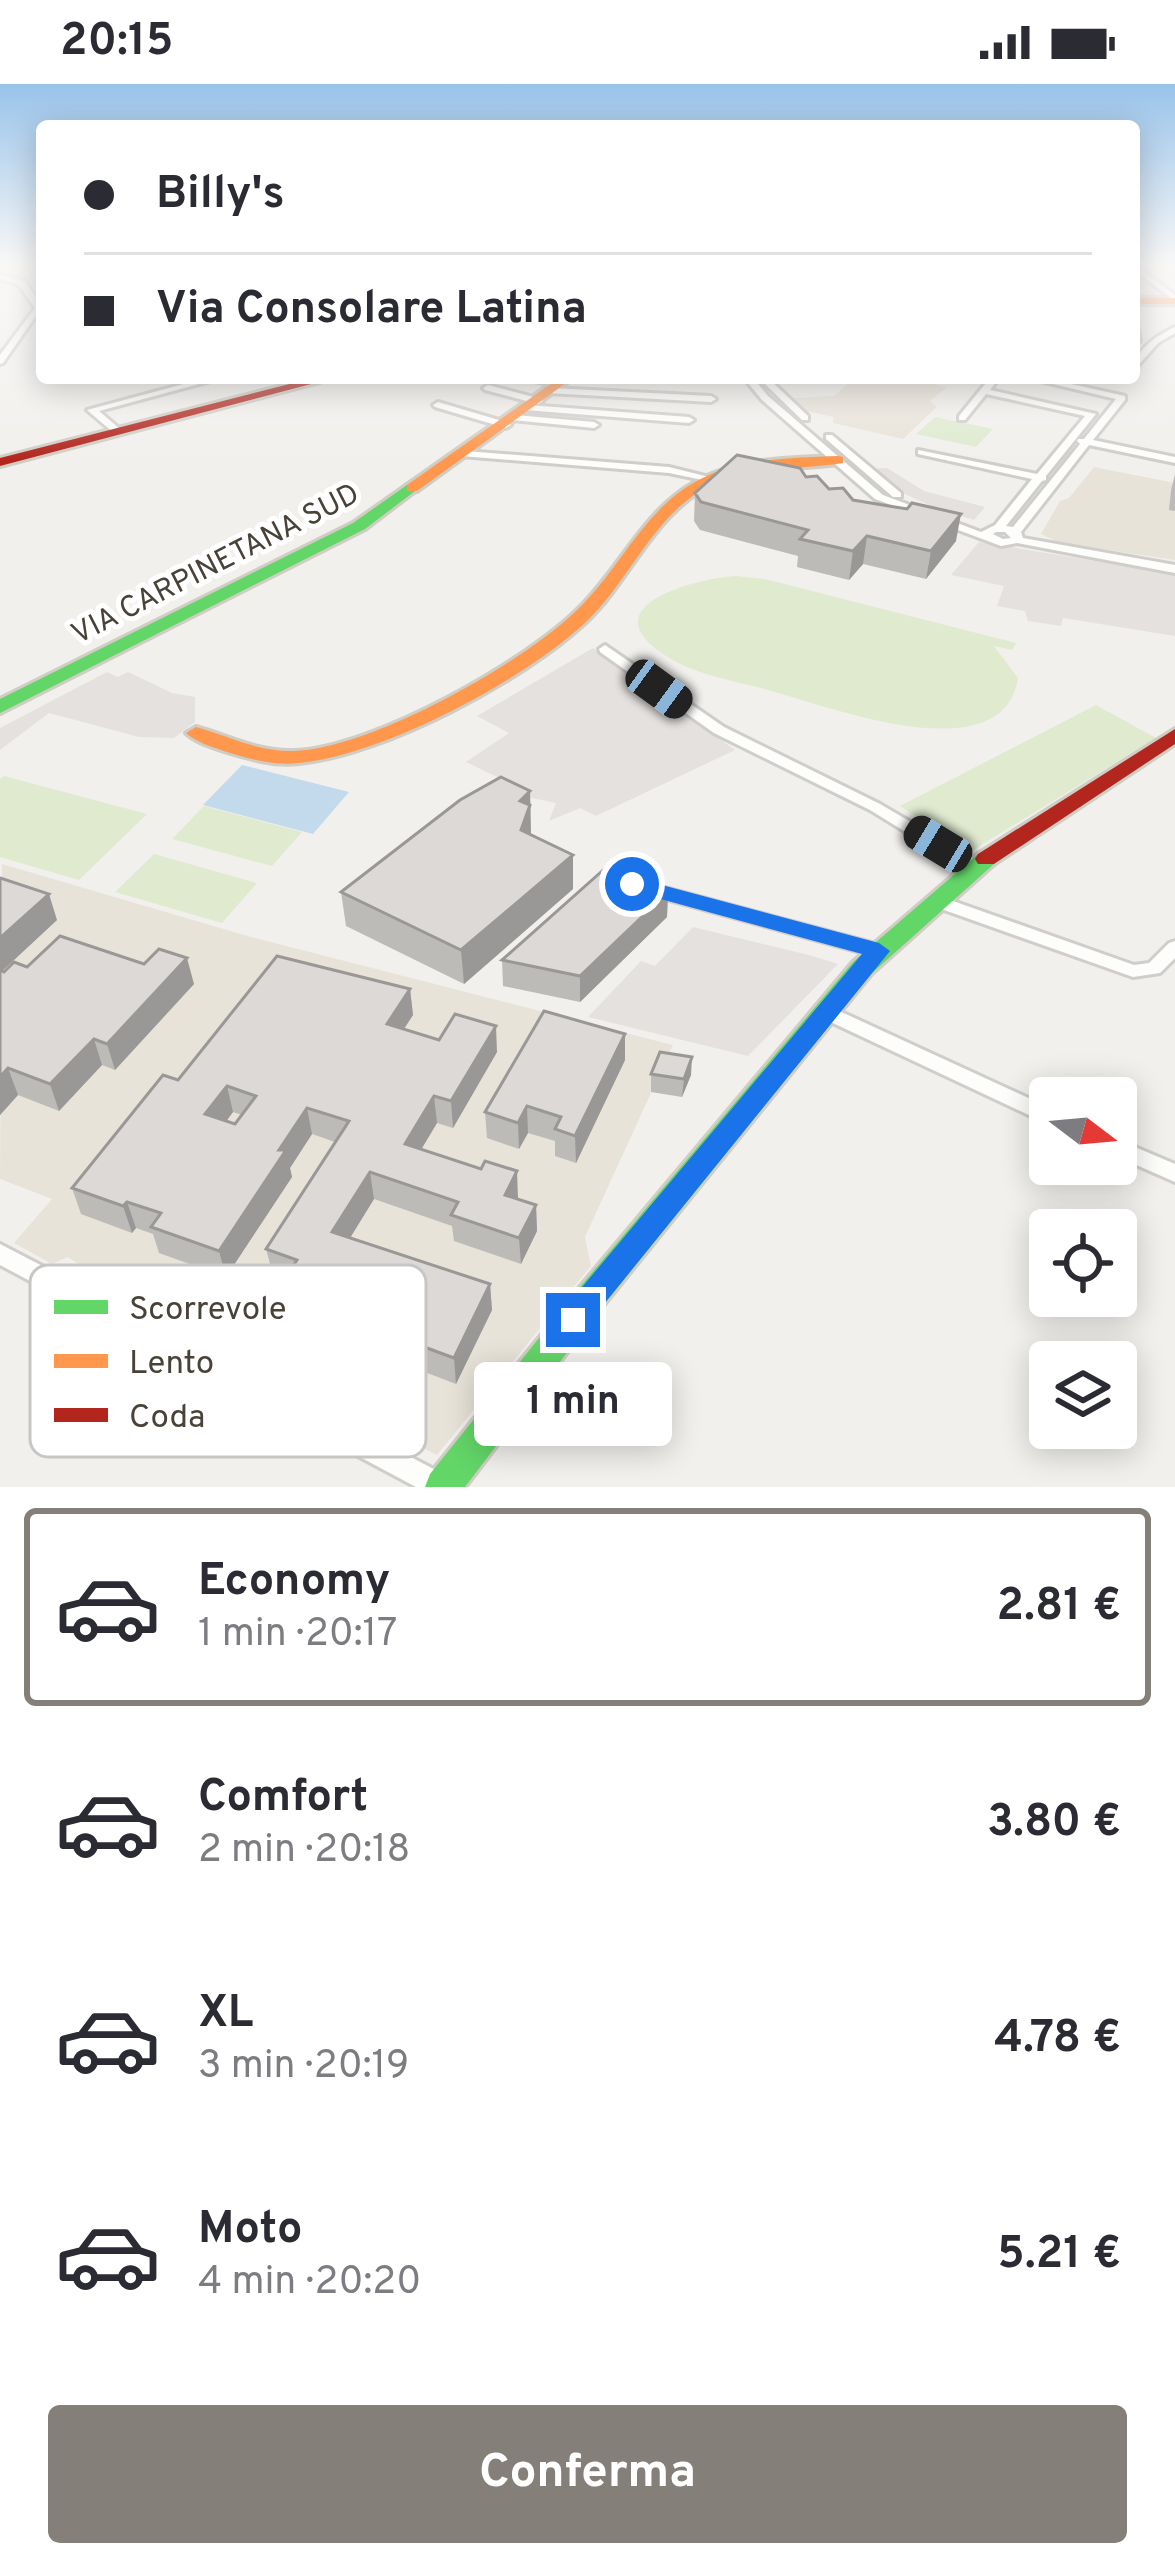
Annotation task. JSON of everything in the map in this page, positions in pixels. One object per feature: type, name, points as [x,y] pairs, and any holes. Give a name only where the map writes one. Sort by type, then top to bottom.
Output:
[{"type":"street","points":[[0,361],[24,329]]},
{"type":"street","points":[[1140,359],[1155,340],[1173,333]]},
{"type":"street","points":[[1140,336],[1155,340]]},
{"type":"street","points":[[117,431],[92,410],[194,384]]},
{"type":"street","points":[[0,462],[298,384]]},
{"type":"street","points":[[753,384],[887,501],[992,532]]},
{"type":"street","points":[[770,384],[885,488],[992,532],[1000,543],[1016,536],[1088,442],[1122,384]]},
{"type":"street","points":[[962,418],[992,384]]},
{"type":"street","points":[[1061,384],[1117,395]]},
{"type":"street","points":[[488,388],[669,429]]},
{"type":"street","points":[[988,392],[1079,408],[1091,416],[992,532]]},
{"type":"street","points":[[438,405],[712,399]]},
{"type":"street","points":[[538,401],[689,420]]},
{"type":"street","name":"VIA CARPINETANA SUD","points":[[0,707],[351,531],[538,401]]},
{"type":"street","points":[[1073,439],[1175,460]]},
{"type":"street","points":[[922,452],[1042,478]]},
{"type":"street","points":[[465,454],[669,470],[712,479]]},
{"type":"street","points":[[196,733],[249,752],[290,758],[342,749],[396,726],[568,628],[665,512],[712,479],[770,465],[838,460]]},
{"type":"street","points":[[1016,536],[1175,569]]},
{"type":"street","points":[[604,649],[719,730],[886,813],[975,867]]},
{"type":"street","points":[[385,1457],[442,1487],[824,1011],[879,951],[975,867],[1175,735]]},
{"type":"street","points":[[632,884],[879,951]]},
{"type":"street","points":[[936,901],[1133,971],[1154,969],[1175,947]]},
{"type":"street","points":[[824,1011],[1029,1108]]},
{"type":"street","points":[[1137,1156],[1175,1173]]},
{"type":"street","points":[[0,1254],[30,1270]]},
{"type":"shaded area","points":[[848,384],[947,387],[930,401],[937,407],[903,439],[833,423],[833,417],[802,410],[792,398],[834,396]]},
{"type":"shaded area","points":[[1094,467],[1175,483],[1175,560],[1060,543],[1041,534],[1060,501],[1069,498]]},
{"type":"shaded area","points":[[887,468],[924,491],[985,507],[974,520],[938,509],[896,490],[869,469]]},
{"type":"shaded area","points":[[979,542],[1175,574],[1175,636],[1063,618],[1061,626],[1028,621],[1025,611],[997,606],[1004,586],[951,575]]},
{"type":"shaded area","points":[[593,648],[735,750],[596,816],[580,808],[549,821],[556,803],[493,790],[499,778],[466,762],[509,733],[477,716]]},
{"type":"shaded area","points":[[107,672],[118,677],[128,672],[172,693],[195,697],[195,722],[174,738],[139,737],[49,713],[0,750],[0,728]]},
{"type":"shaded area","points":[[2,864],[251,937],[673,1045],[585,1237],[591,1266],[437,1455],[426,1450],[426,1265],[80,1265],[68,1257],[52,1264],[14,1243],[52,1199],[0,1179]]},
{"type":"shaded area","points":[[693,927],[838,964],[748,1056],[588,1017],[641,961],[655,966]]},
{"type":"green space","points":[[935,417],[993,429],[976,447],[916,434]]},
{"type":"green space","points":[[736,576],[765,579],[1016,643],[1012,650],[994,646],[1018,678],[1006,707],[982,723],[950,728],[873,720],[703,673],[663,654],[643,637],[638,621],[644,608],[658,597],[699,582]]},
{"type":"green space","points":[[1096,705],[1156,738],[970,852],[900,806]]},
{"type":"green space","points":[[4,776],[147,814],[79,880],[0,857],[0,779]]},
{"type":"green space","points":[[204,806],[302,832],[272,866],[172,839]]},
{"type":"green space","points":[[154,854],[257,883],[222,923],[115,892]]},
{"type":"water","points":[[242,765],[349,792],[313,834],[203,805]]},
{"type":"building","points":[[737,455],[800,468],[806,477],[817,476],[829,489],[843,488],[853,500],[907,509],[912,503],[961,514],[931,551],[867,536],[853,551],[800,539],[808,530],[701,502],[695,493]]},
{"type":"building","points":[[501,777],[530,791],[520,801],[530,805],[521,830],[573,855],[461,950],[341,892],[460,800]]},
{"type":"building","points":[[610,864],[668,892],[580,976],[502,960]]},
{"type":"building","points":[[0,878],[49,894],[0,938]]},
{"type":"building","points":[[60,936],[144,964],[159,949],[187,958],[107,1044],[94,1039],[50,1084],[8,1068],[0,1077],[0,970],[4,972],[14,962],[27,967]]},
{"type":"building","points":[[277,956],[410,989],[387,1024],[439,1040],[455,1014],[496,1026],[451,1101],[434,1096],[405,1144],[481,1169],[485,1161],[517,1171],[505,1195],[536,1205],[519,1238],[451,1215],[458,1202],[370,1172],[332,1232],[490,1284],[454,1358],[426,1348],[426,1265],[294,1265],[297,1260],[266,1249],[349,1121],[307,1108],[279,1150],[286,1150],[219,1251],[151,1227],[161,1213],[72,1188],[163,1075],[178,1080]],"holes":[[[227,1086],[256,1096],[235,1124],[205,1114]]]},
{"type":"building","points":[[544,1011],[625,1034],[575,1136],[555,1129],[561,1117],[527,1106],[518,1123],[485,1112]]},
{"type":"building","points":[[660,1052],[692,1057],[684,1079],[651,1074]]},
{"type":"traffic: fast","points":[[0,707],[359,526],[412,488]]},
{"type":"traffic: fast","points":[[443,1487],[586,1303],[862,968],[986,859]]},
{"type":"traffic: slow","points":[[412,488],[559,384]]},
{"type":"traffic: slow","points":[[196,733],[248,752],[289,758],[333,751],[408,723],[488,682],[556,638],[595,602],[661,516],[695,488],[746,469],[838,460]]},
{"type":"traffic: jam","points":[[0,462],[305,384]]},
{"type":"traffic: jam","points":[[986,859],[1175,735]]},
{"type":"route","points":[[573,1320],[824,1011],[879,951],[632,884]]}]
